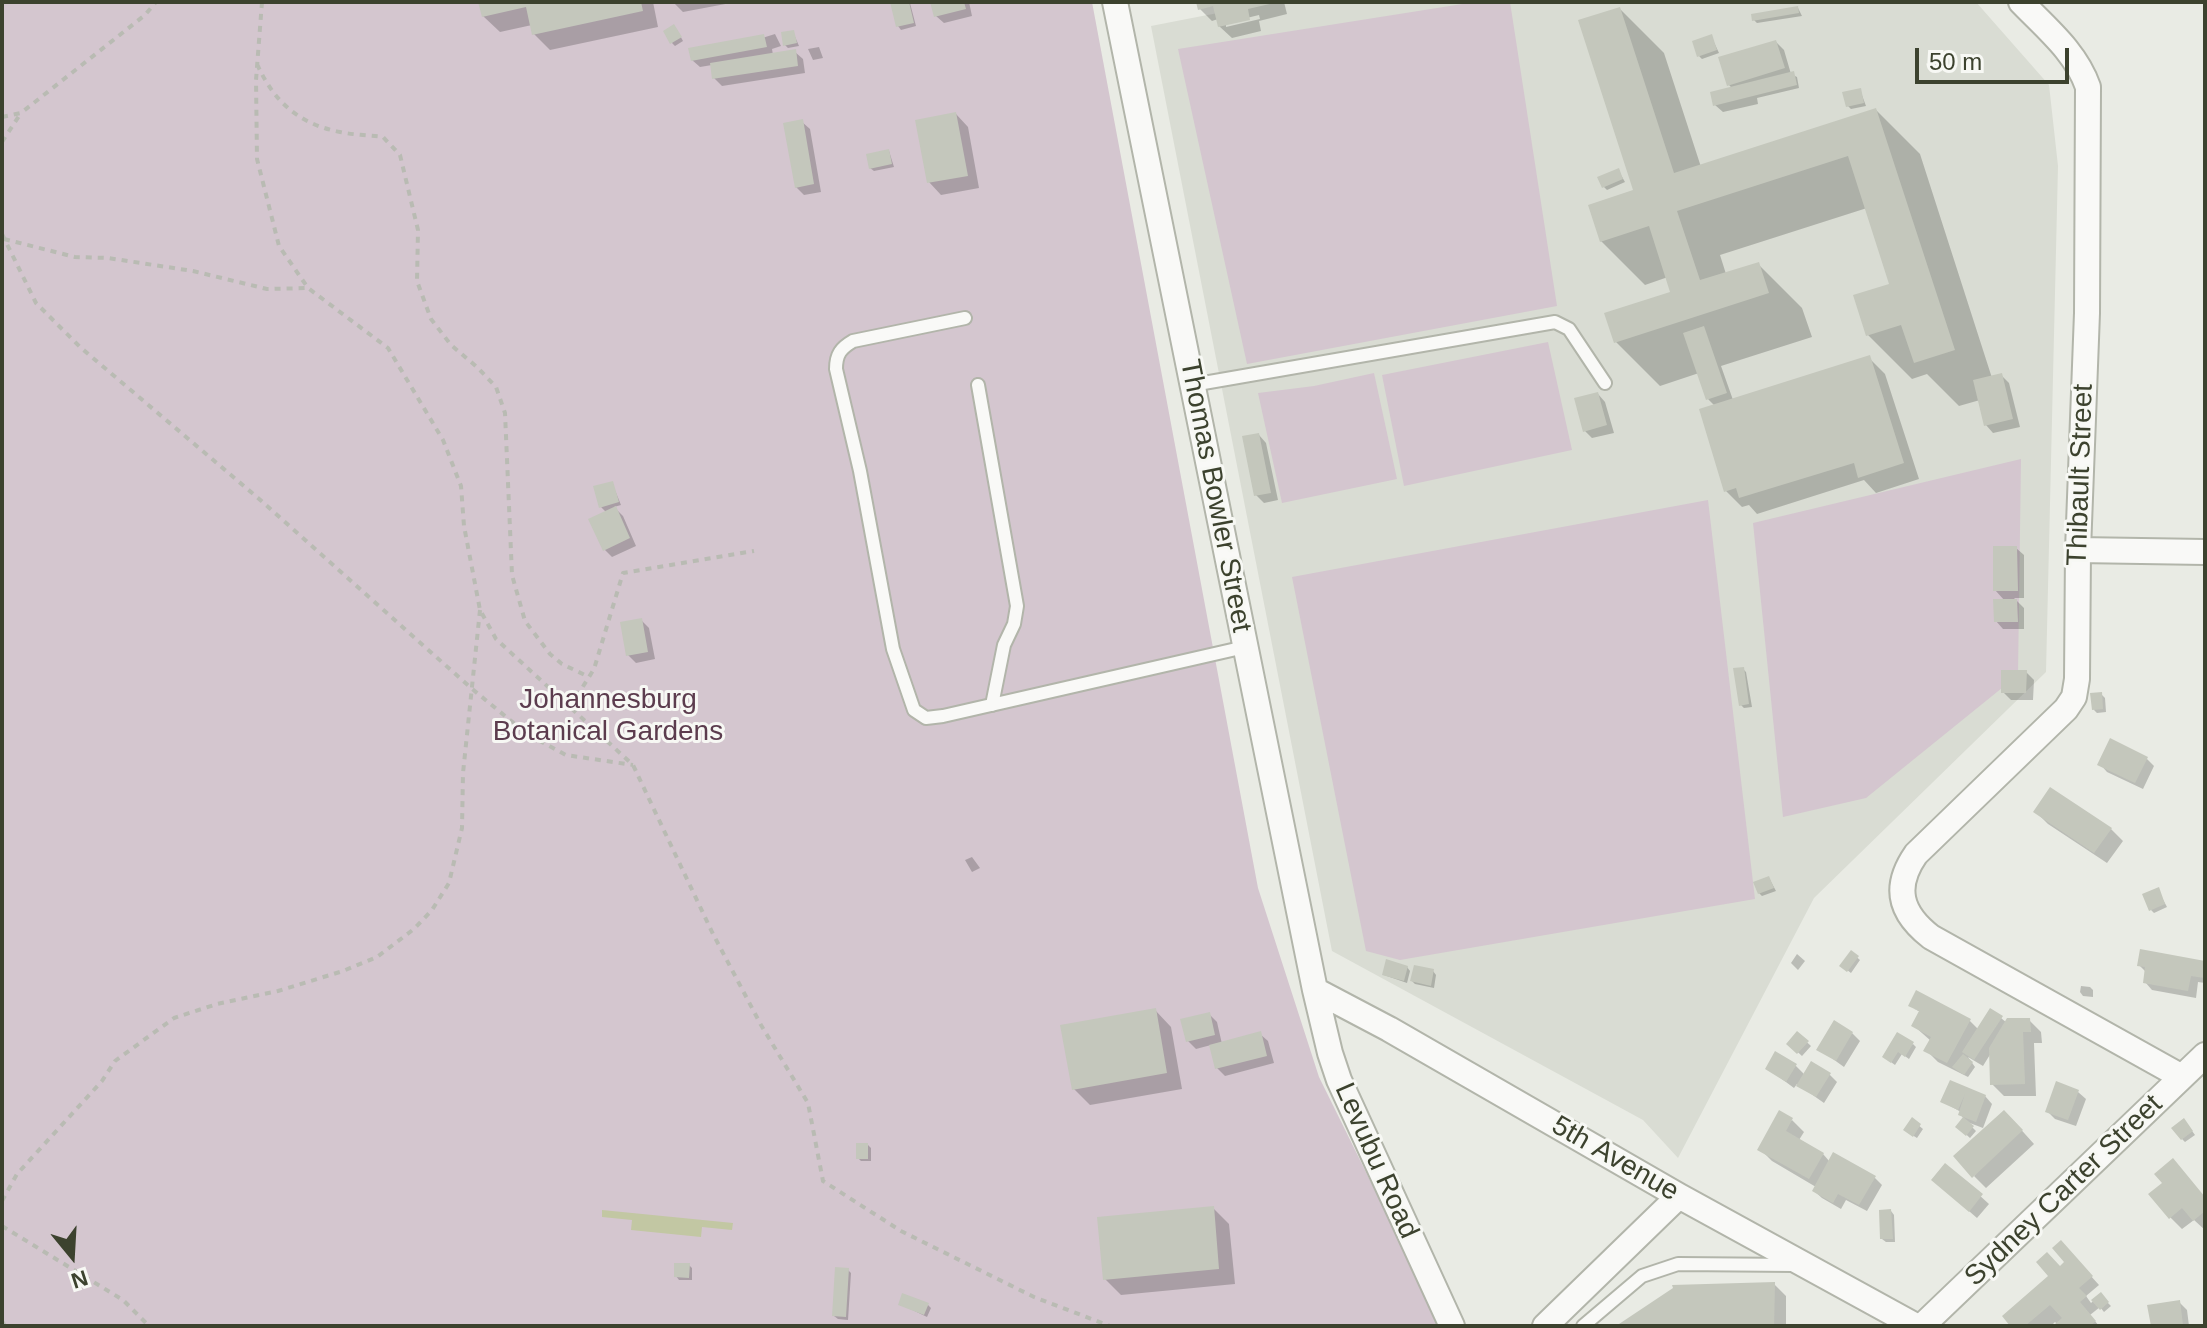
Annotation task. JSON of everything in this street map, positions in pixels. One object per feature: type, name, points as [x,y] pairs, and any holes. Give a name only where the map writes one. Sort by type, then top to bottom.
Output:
[{"type":"street","name":"Thomas Bowler Street","points":[[1115,2],[1315,990]]},
{"type":"street","name":"Thibault Street","points":[[2021,2],[2068,50],[2088,87],[2087,313],[2078,550],[2079,657],[2074,697],[2051,725],[1916,854],[1904,877],[1904,904],[1909,917],[1931,937],[2182,1077]]},
{"type":"street","points":[[2078,550],[2205,552]]},
{"type":"street","name":"5th Avenue","points":[[1315,990],[1805,1265],[1900,1322]]},
{"type":"street","name":"Levubu Road","points":[[1315,990],[1339,1080],[1452,1326]]},
{"type":"street","name":"Sydney Carter Street","points":[[1922,1326],[2205,1055]]},
{"type":"street","points":[[1545,1326],[1679,1196]]},
{"type":"lane","points":[[965,318],[853,341],[840,351],[836,369],[863,485],[893,649],[914,710],[926,718],[1245,647]]},
{"type":"lane","points":[[1192,385],[1555,322],[1569,329],[1605,383]]},
{"type":"lane","points":[[978,385],[1017,606],[1014,624],[1004,645],[992,705]]},
{"type":"lane","points":[[1583,1326],[1642,1276],[1678,1264],[1805,1265]]},
{"type":"path","points":[[2,142],[21,113],[145,15],[156,2]]},
{"type":"path","points":[[2,1201],[17,1174],[102,1081],[115,1061],[174,1018],[343,971],[377,957],[414,929],[432,910],[449,883],[462,828],[463,773],[480,610],[464,526],[461,486],[443,440],[388,348],[308,288],[279,246],[257,159],[257,63],[262,2]]},
{"type":"path","points":[[257,63],[277,100],[313,125],[343,133],[383,137],[400,155],[418,230],[417,281],[431,319],[451,345],[496,387],[505,413],[510,547],[518,603],[525,621],[550,654],[562,664],[589,677]]},
{"type":"path","points":[[2,117],[21,113]]},
{"type":"path","points":[[3,237],[75,257],[108,258],[193,271],[267,289],[308,288]]},
{"type":"path","points":[[3,237],[36,303],[80,347],[258,498],[471,688],[527,734],[566,755],[633,765]]},
{"type":"path","points":[[570,707],[594,669],[623,573],[754,551]]},
{"type":"path","points":[[480,610],[496,639],[633,765],[733,972],[808,1103],[823,1181],[901,1231],[1034,1297],[1110,1326]]},
{"type":"path","points":[[2,1226],[123,1300],[149,1326]]},
{"type":"shaded area","points":[[1274,2],[1976,2],[2049,85],[2058,166],[2046,672],[1814,898],[1678,1158],[1643,1120],[1332,951],[1151,26]]},
{"type":"shaded area","points":[[602,1210],[733,1223],[732,1230],[702,1227],[701,1237],[631,1230],[632,1220],[602,1217]]},
{"type":"green space","name":"Johannesburg Botanical Gardens","points":[[2,2],[1092,2],[1258,888],[1319,1077],[1442,1326],[2,1326]]},
{"type":"green space","points":[[1475,2],[1510,2],[1557,306],[1247,364],[1178,49]]},
{"type":"green space","points":[[1548,342],[1572,450],[1404,486],[1382,375]]},
{"type":"green space","points":[[1374,373],[1397,479],[1282,503],[1258,393],[1314,386]]},
{"type":"green space","points":[[2021,459],[2018,675],[1866,798],[1783,817],[1753,523]]},
{"type":"green space","points":[[1708,500],[1755,899],[1400,960],[1366,951],[1292,577]]},
{"type":"building","points":[[478,2],[641,2],[643,11],[532,35],[526,7],[482,17]]},
{"type":"building","points":[[890,2],[909,2],[914,23],[896,27]]},
{"type":"building","points":[[930,2],[964,2],[966,9],[934,17]]},
{"type":"building","points":[[1196,2],[1274,3],[1248,9],[1250,20],[1218,27],[1213,6],[1198,10]]},
{"type":"building","points":[[1798,6],[1799,13],[1752,21],[1751,14]]},
{"type":"building","points":[[1620,7],[1674,173],[1876,108],[1955,350],[1914,363],[1901,325],[1866,336],[1853,295],[1889,284],[1848,156],[1677,211],[1700,280],[1759,262],[1769,293],[1614,343],[1604,313],[1670,292],[1649,226],[1600,242],[1588,205],[1633,190],[1578,20]]},
{"type":"building","points":[[674,24],[682,37],[670,44],[663,31]]},
{"type":"building","points":[[794,30],[797,43],[783,46],[781,32]]},
{"type":"building","points":[[764,34],[767,47],[691,61],[688,48]]},
{"type":"building","points":[[1712,34],[1717,50],[1697,57],[1692,41]]},
{"type":"building","points":[[1776,40],[1785,68],[1727,86],[1718,57]]},
{"type":"building","points":[[796,49],[798,66],[712,79],[710,63]]},
{"type":"building","points":[[1794,71],[1797,85],[1713,106],[1710,92]]},
{"type":"building","points":[[1861,88],[1864,103],[1846,107],[1842,92]]},
{"type":"building","points":[[956,112],[968,176],[927,183],[915,120]]},
{"type":"building","points":[[803,119],[814,184],[795,188],[783,123]]},
{"type":"building","points":[[889,149],[892,164],[869,169],[866,154]]},
{"type":"building","points":[[1619,168],[1623,179],[1602,188],[1597,177]]},
{"type":"building","points":[[1704,326],[1727,393],[1706,400],[1683,333]]},
{"type":"building","points":[[1870,355],[1904,463],[1858,478],[1854,463],[1739,498],[1736,488],[1724,492],[1699,409]]},
{"type":"building","points":[[2002,373],[2013,419],[1984,426],[1973,380]]},
{"type":"building","points":[[1598,392],[1607,425],[1583,432],[1574,398]]},
{"type":"building","points":[[1259,433],[1271,493],[1254,496],[1242,436]]},
{"type":"building","points":[[613,481],[619,502],[599,508],[593,486]]},
{"type":"building","points":[[616,506],[630,538],[603,551],[588,519]]},
{"type":"building","points":[[1993,546],[2017,546],[2018,591],[1993,591]]},
{"type":"building","points":[[1993,599],[2017,599],[2018,622],[1994,622]]},
{"type":"building","points":[[642,618],[648,652],[626,656],[620,622]]},
{"type":"building","points":[[1744,667],[1749,704],[1739,706],[1733,668]]},
{"type":"building","points":[[2001,670],[2027,670],[2026,693],[2001,693]]},
{"type":"building","points":[[2102,692],[2103,709],[2092,710],[2090,693]]},
{"type":"building","points":[[2110,738],[2148,757],[2135,783],[2097,765]]},
{"type":"building","points":[[2050,787],[2112,828],[2094,853],[2033,812]]},
{"type":"building","points":[[1769,876],[1774,888],[1758,894],[1753,882]]},
{"type":"building","points":[[2159,887],[2165,904],[2149,911],[2142,894]]},
{"type":"building","points":[[2140,949],[2205,961],[2205,978],[2191,976],[2188,991],[2143,983],[2145,967],[2137,966]]},
{"type":"building","points":[[1851,950],[1859,956],[1847,972],[1839,966]]},
{"type":"building","points":[[1386,959],[1408,966],[1404,981],[1382,975]]},
{"type":"building","points":[[1414,965],[1434,969],[1431,986],[1410,981]]},
{"type":"building","points":[[1916,990],[1971,1019],[1947,1063],[1923,1051],[1931,1037],[1911,1026],[1919,1011],[1908,1006]]},
{"type":"building","points":[[1156,1008],[1167,1073],[1072,1090],[1060,1025]]},
{"type":"building","points":[[1990,1008],[2003,1016],[1974,1060],[1962,1052]]},
{"type":"building","points":[[1210,1012],[1215,1035],[1186,1042],[1180,1019]]},
{"type":"building","points":[[2007,1018],[2030,1018],[2031,1032],[2023,1032],[2025,1084],[1990,1085],[1989,1048]]},
{"type":"building","points":[[1834,1020],[1853,1032],[1836,1061],[1816,1050]]},
{"type":"building","points":[[1261,1031],[1267,1056],[1215,1069],[1209,1045]]},
{"type":"building","points":[[1797,1031],[1809,1041],[1797,1054],[1786,1044]]},
{"type":"building","points":[[1897,1032],[1914,1042],[1905,1057],[1898,1052],[1891,1063],[1882,1057]]},
{"type":"building","points":[[1775,1051],[1797,1064],[1786,1082],[1765,1069]]},
{"type":"building","points":[[1963,1054],[1973,1062],[1964,1075],[1952,1067]]},
{"type":"building","points":[[1811,1061],[1831,1073],[1816,1097],[1796,1086]]},
{"type":"building","points":[[1950,1080],[1986,1095],[1976,1122],[1958,1115],[1965,1094],[1958,1110],[1940,1102]]},
{"type":"building","points":[[2056,1081],[2079,1090],[2068,1120],[2045,1112]]},
{"type":"building","points":[[1779,1110],[1793,1118],[1786,1131],[1824,1153],[1809,1179],[1757,1150]]},
{"type":"building","points":[[2004,1110],[2023,1130],[1972,1178],[1953,1156]]},
{"type":"building","points":[[1912,1117],[1921,1124],[1913,1137],[1903,1130]]},
{"type":"building","points":[[1963,1117],[1974,1126],[1966,1136],[1955,1127]]},
{"type":"building","points":[[2184,1118],[2193,1131],[2181,1140],[2171,1128]]},
{"type":"building","points":[[856,1143],[868,1143],[868,1159],[856,1159]]},
{"type":"building","points":[[1833,1152],[1876,1176],[1859,1205],[1838,1194],[1833,1203],[1812,1191]]},
{"type":"building","points":[[2173,1158],[2205,1197],[2205,1211],[2193,1221],[2182,1208],[2169,1219],[2148,1194],[2162,1183],[2154,1174]]},
{"type":"building","points":[[1945,1163],[1983,1194],[1969,1212],[1931,1180]]},
{"type":"building","points":[[1214,1206],[1219,1269],[1103,1280],[1097,1217]]},
{"type":"building","points":[[1891,1209],[1893,1239],[1880,1239],[1879,1210]]},
{"type":"building","points":[[2061,1240],[2093,1276],[2079,1288],[2087,1296],[2080,1302],[2096,1321],[2090,1326],[2056,1326],[2062,1318],[2050,1305],[2025,1326],[2010,1326],[2002,1316],[2048,1276],[2036,1262],[2047,1252],[2060,1266],[2064,1262],[2052,1248]]},
{"type":"building","points":[[674,1263],[690,1263],[689,1278],[674,1277]]},
{"type":"building","points":[[835,1267],[849,1268],[846,1317],[832,1316]]},
{"type":"building","points":[[1775,1282],[1774,1326],[1616,1326],[1673,1288],[1672,1285]]},
{"type":"building","points":[[2101,1292],[2109,1302],[2100,1310],[2091,1300]]},
{"type":"building","points":[[902,1293],[929,1303],[924,1315],[898,1305]]},
{"type":"building","points":[[2180,1300],[2183,1326],[2151,1326],[2147,1305]]}]
